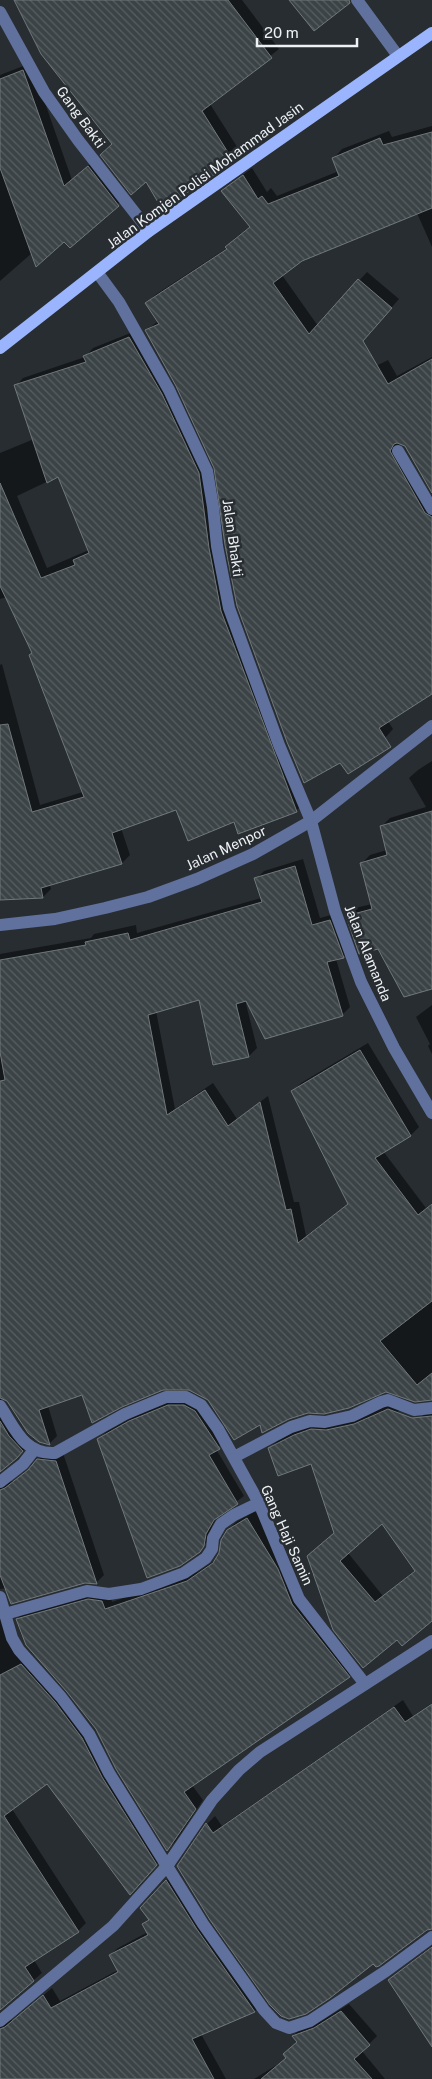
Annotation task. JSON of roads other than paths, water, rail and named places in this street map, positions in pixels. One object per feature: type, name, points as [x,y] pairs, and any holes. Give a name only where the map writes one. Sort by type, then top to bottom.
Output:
[{"type":"main road","name":"Jalan Komjen Polisi Mohammad Jasin","points":[[0,348],[149,231],[432,32]]},
{"type":"street","points":[[357,0],[398,56]]},
{"type":"street","name":"Gang Bakti","points":[[0,12],[44,92],[78,140],[149,231]]},
{"type":"street","name":"Jalan Bhakti","points":[[97,272],[119,302],[159,372],[207,471],[214,507],[216,546],[229,608],[279,745],[311,821]]},
{"type":"street","points":[[398,451],[432,508]]},
{"type":"street","name":"Jalan Menpor","points":[[0,924],[56,919],[148,897],[197,879],[237,861],[311,821],[432,726]]},
{"type":"street","name":"Jalan Alamanda","points":[[311,821],[335,911],[361,982],[394,1048],[432,1113]]},
{"type":"street","name":"Gang Haji Samin","points":[[34,1450],[44,1454],[55,1453],[125,1414],[166,1397],[186,1397],[201,1405],[218,1429],[259,1503],[299,1599],[365,1684]]},
{"type":"street","points":[[234,1457],[291,1427],[310,1421],[325,1422],[352,1416],[388,1400],[414,1410],[432,1408]]},
{"type":"street","points":[[0,1406],[22,1439],[34,1450],[23,1464],[0,1482]]},
{"type":"street","points":[[5,1614],[87,1591],[110,1594],[141,1589],[184,1573],[206,1558],[212,1549],[213,1538],[221,1524],[234,1515],[259,1503]]},
{"type":"street","points":[[0,1597],[12,1638],[19,1650],[61,1697],[89,1734],[109,1773],[202,1924],[264,2010],[276,2022],[289,2028],[310,2021],[386,1971],[432,1936]]},
{"type":"street","points":[[0,2021],[114,1926],[167,1866],[212,1800],[239,1770],[260,1752],[432,1641]]}]
